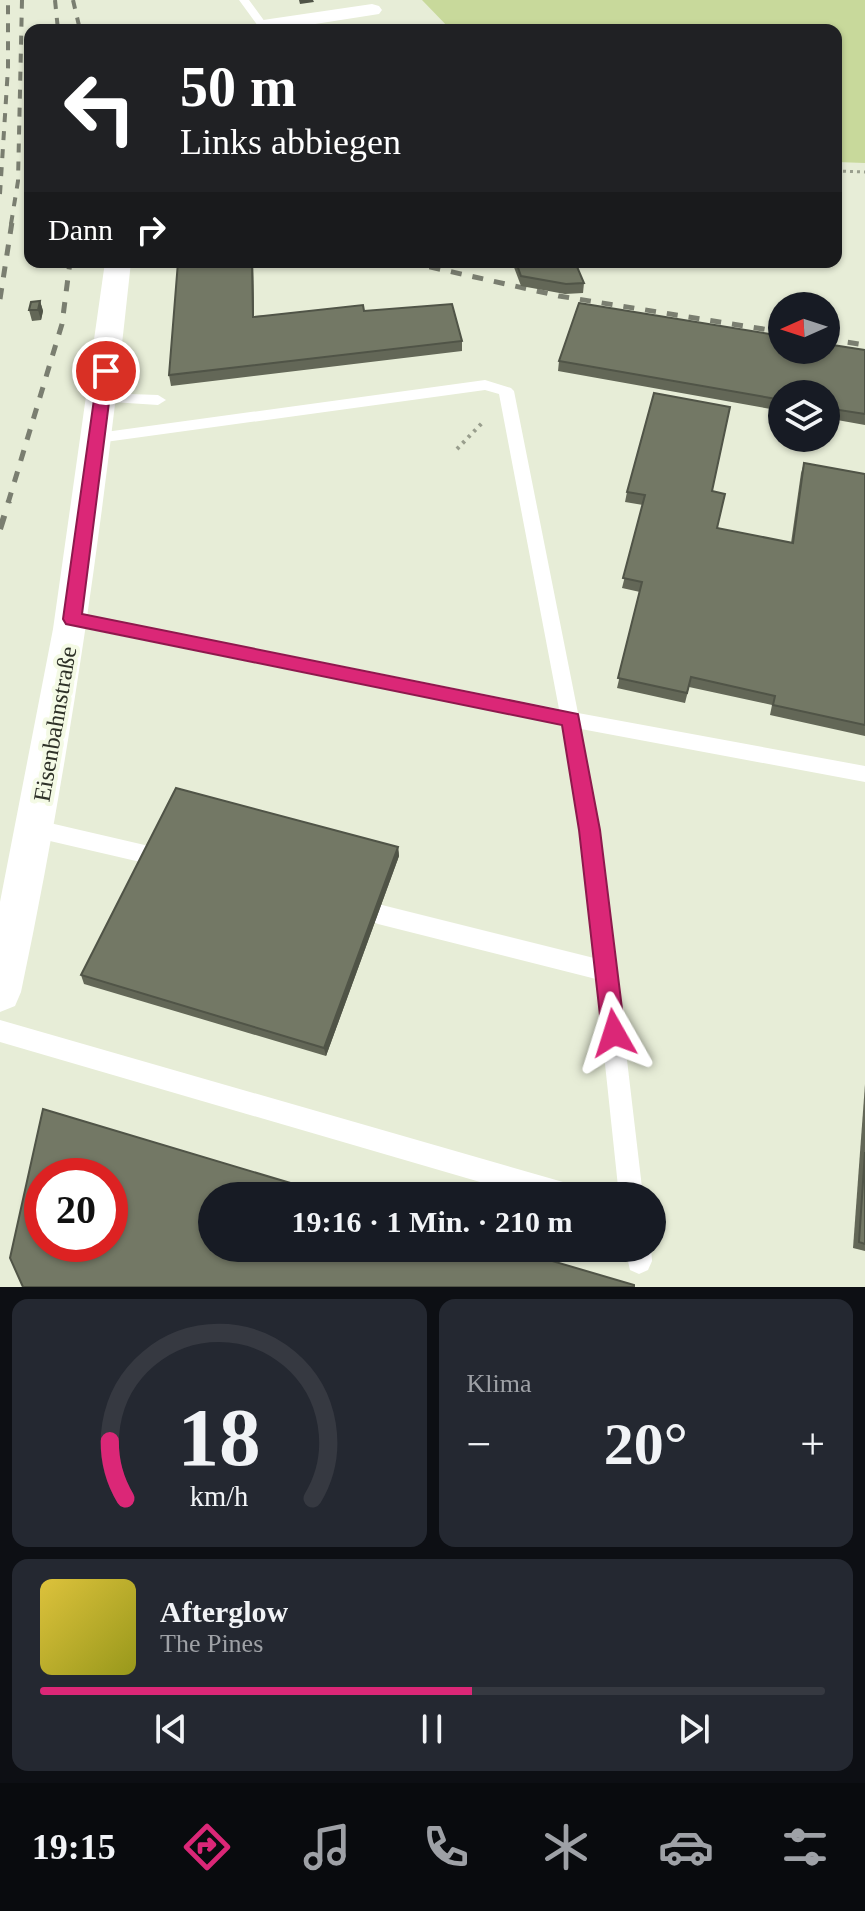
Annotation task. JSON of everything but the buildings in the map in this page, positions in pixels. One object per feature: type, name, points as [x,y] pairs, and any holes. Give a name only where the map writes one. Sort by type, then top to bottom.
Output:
[{"type":"street","points":[[280,24],[368,5],[379,24]]},
{"type":"street","name":"Eisenbahnstraße","points":[[0,992],[37,829],[72,619],[98,438],[117,268]]},
{"type":"lane","points":[[244,0],[259,24]]},
{"type":"lane","points":[[98,438],[485,385],[506,391],[590,830],[630,1182]]},
{"type":"lane","points":[[102,398],[158,400]]},
{"type":"lane","points":[[72,619],[571,719],[865,774]]},
{"type":"lane","points":[[37,829],[149,855]]},
{"type":"lane","points":[[378,914],[607,972]]},
{"type":"lane","points":[[0,1031],[522,1182]]},
{"type":"path","points":[[842,171],[865,172]]},
{"type":"green space","points":[[422,0],[865,0],[865,163],[842,162],[842,24],[445,24]]},
{"type":"railway","points":[[0,194],[8,68],[8,0]]},
{"type":"railway","points":[[11,224],[18,181],[22,0]]},
{"type":"railway","points":[[55,0],[57,24]]},
{"type":"railway","points":[[73,0],[79,24]]},
{"type":"railway","points":[[0,299],[12,222]]},
{"type":"railway","points":[[8,503],[62,324],[69,268]]},
{"type":"railway","points":[[435,268],[559,296],[768,330]]},
{"type":"railway","points":[[840,341],[865,345]]},
{"type":"railway","points":[[0,529],[9,501]]},
{"type":"route","points":[[106,371],[72,619],[571,719],[590,830],[614,1033]]}]
